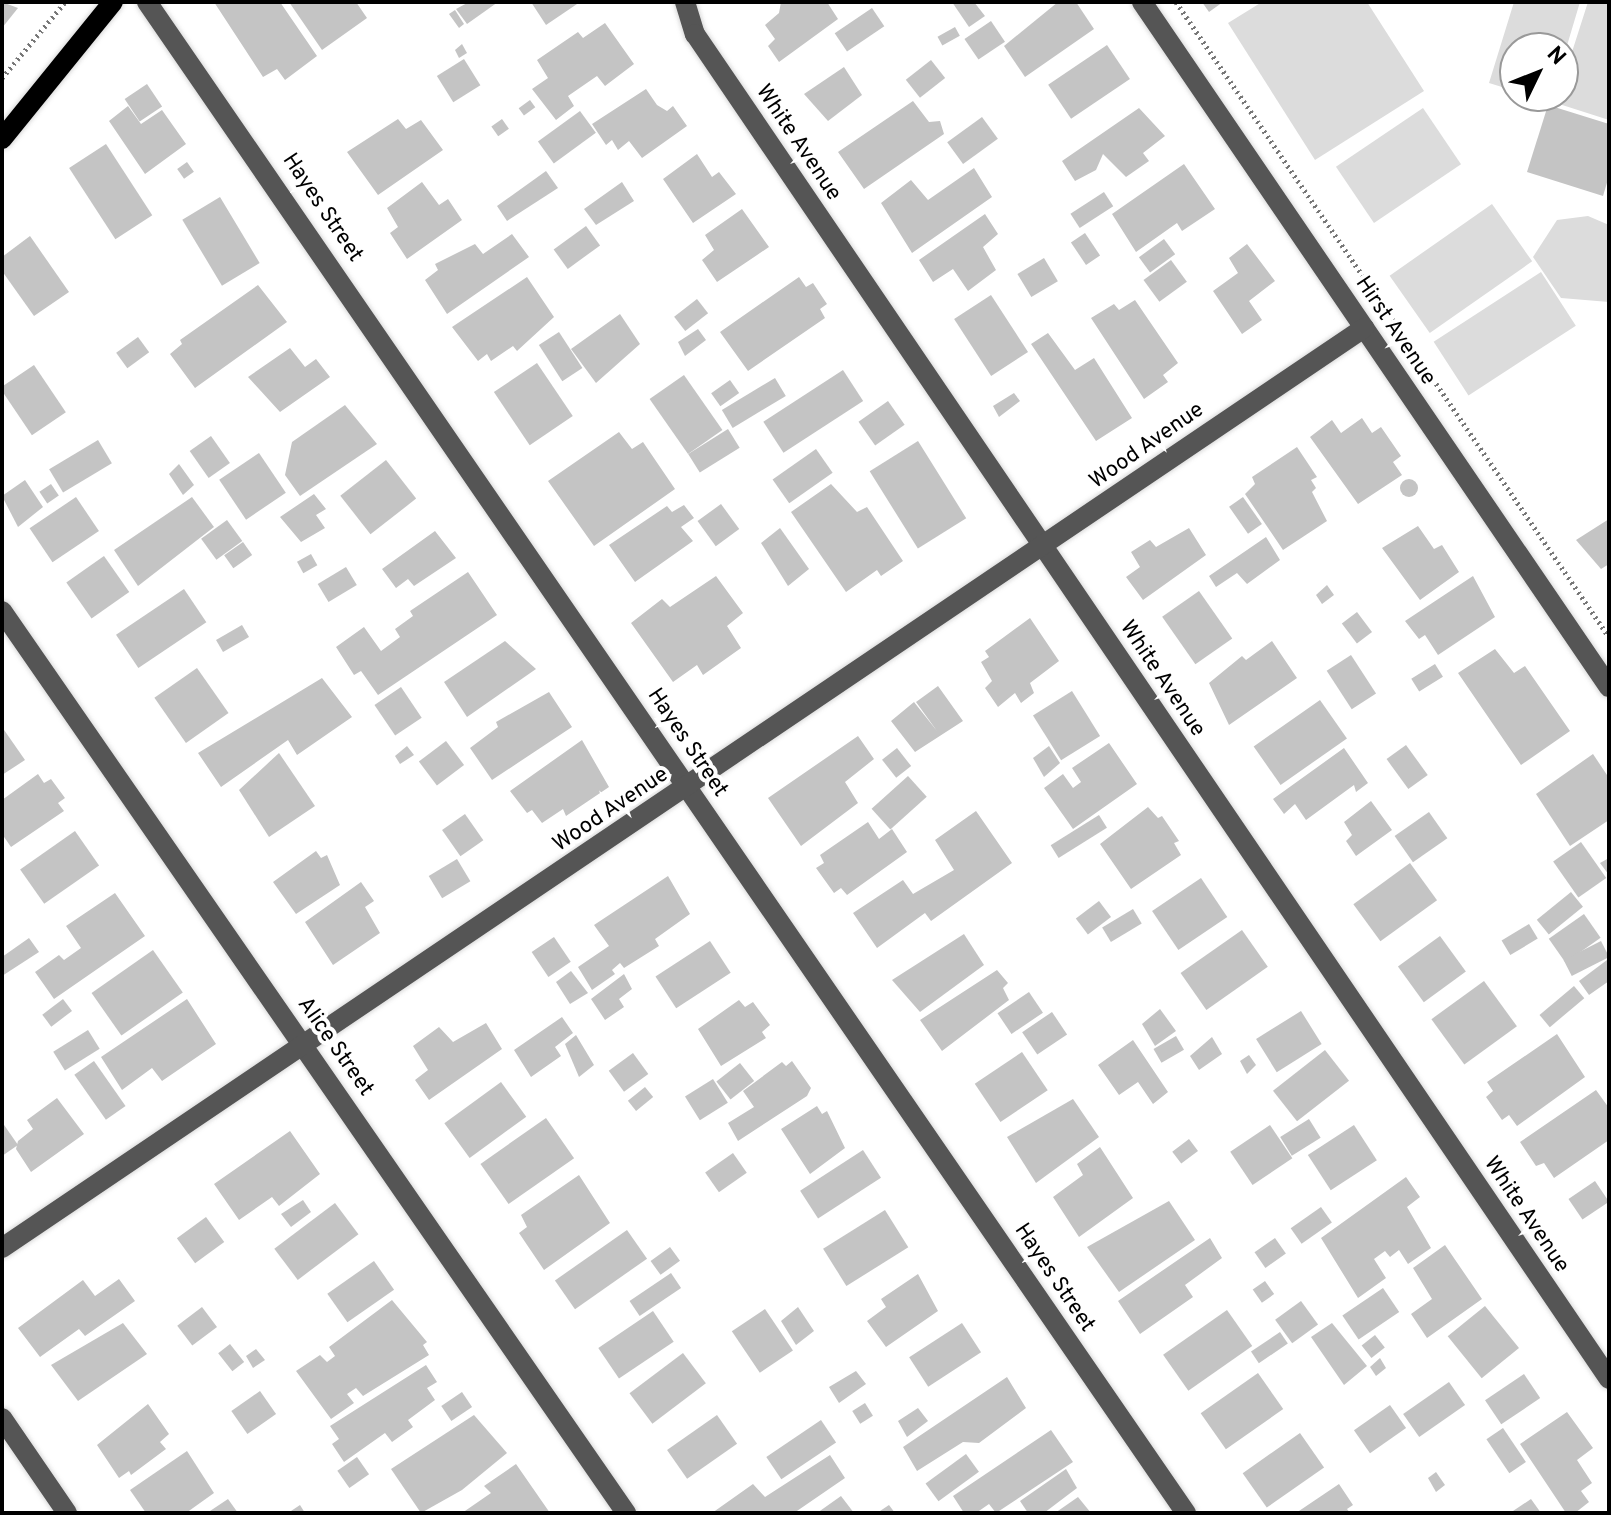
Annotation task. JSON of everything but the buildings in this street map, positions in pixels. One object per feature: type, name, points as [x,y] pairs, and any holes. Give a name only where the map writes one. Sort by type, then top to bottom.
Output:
[{"type":"main road","points":[[2,139],[113,2]]},
{"type":"street","name":"Hayes Street","points":[[147,2],[1186,1513]]},
{"type":"street","name":"White Avenue","points":[[685,2],[695,34],[1609,1379]]},
{"type":"street","name":"Hirst Avenue","points":[[1142,2],[1609,687]]},
{"type":"street","name":"Wood Avenue","points":[[2,1248],[688,788],[1364,328]]},
{"type":"street","name":"Alice Street","points":[[2,611],[626,1513]]},
{"type":"street","points":[[2,1418],[67,1513]]},
{"type":"path","points":[[2,78],[65,2]]},
{"type":"path","points":[[1176,2],[1609,637]]},
{"type":"shaded area","points":[[1262,2],[1367,2],[1424,91],[1315,160],[1228,23]]},
{"type":"shaded area","points":[[1514,2],[1580,2],[1571,32],[1505,32]]},
{"type":"shaded area","points":[[1588,2],[1609,2],[1609,120],[1579,110],[1578,32]]},
{"type":"shaded area","points":[[1499,51],[1499,86],[1489,83]]},
{"type":"shaded area","points":[[1423,108],[1461,164],[1374,223],[1336,167]]},
{"type":"shaded area","points":[[1492,204],[1532,261],[1430,333],[1390,276]]},
{"type":"shaded area","points":[[1588,216],[1609,225],[1609,302],[1561,298],[1533,257],[1557,220]]},
{"type":"shaded area","points":[[1541,272],[1576,326],[1469,395],[1434,342]]}]
